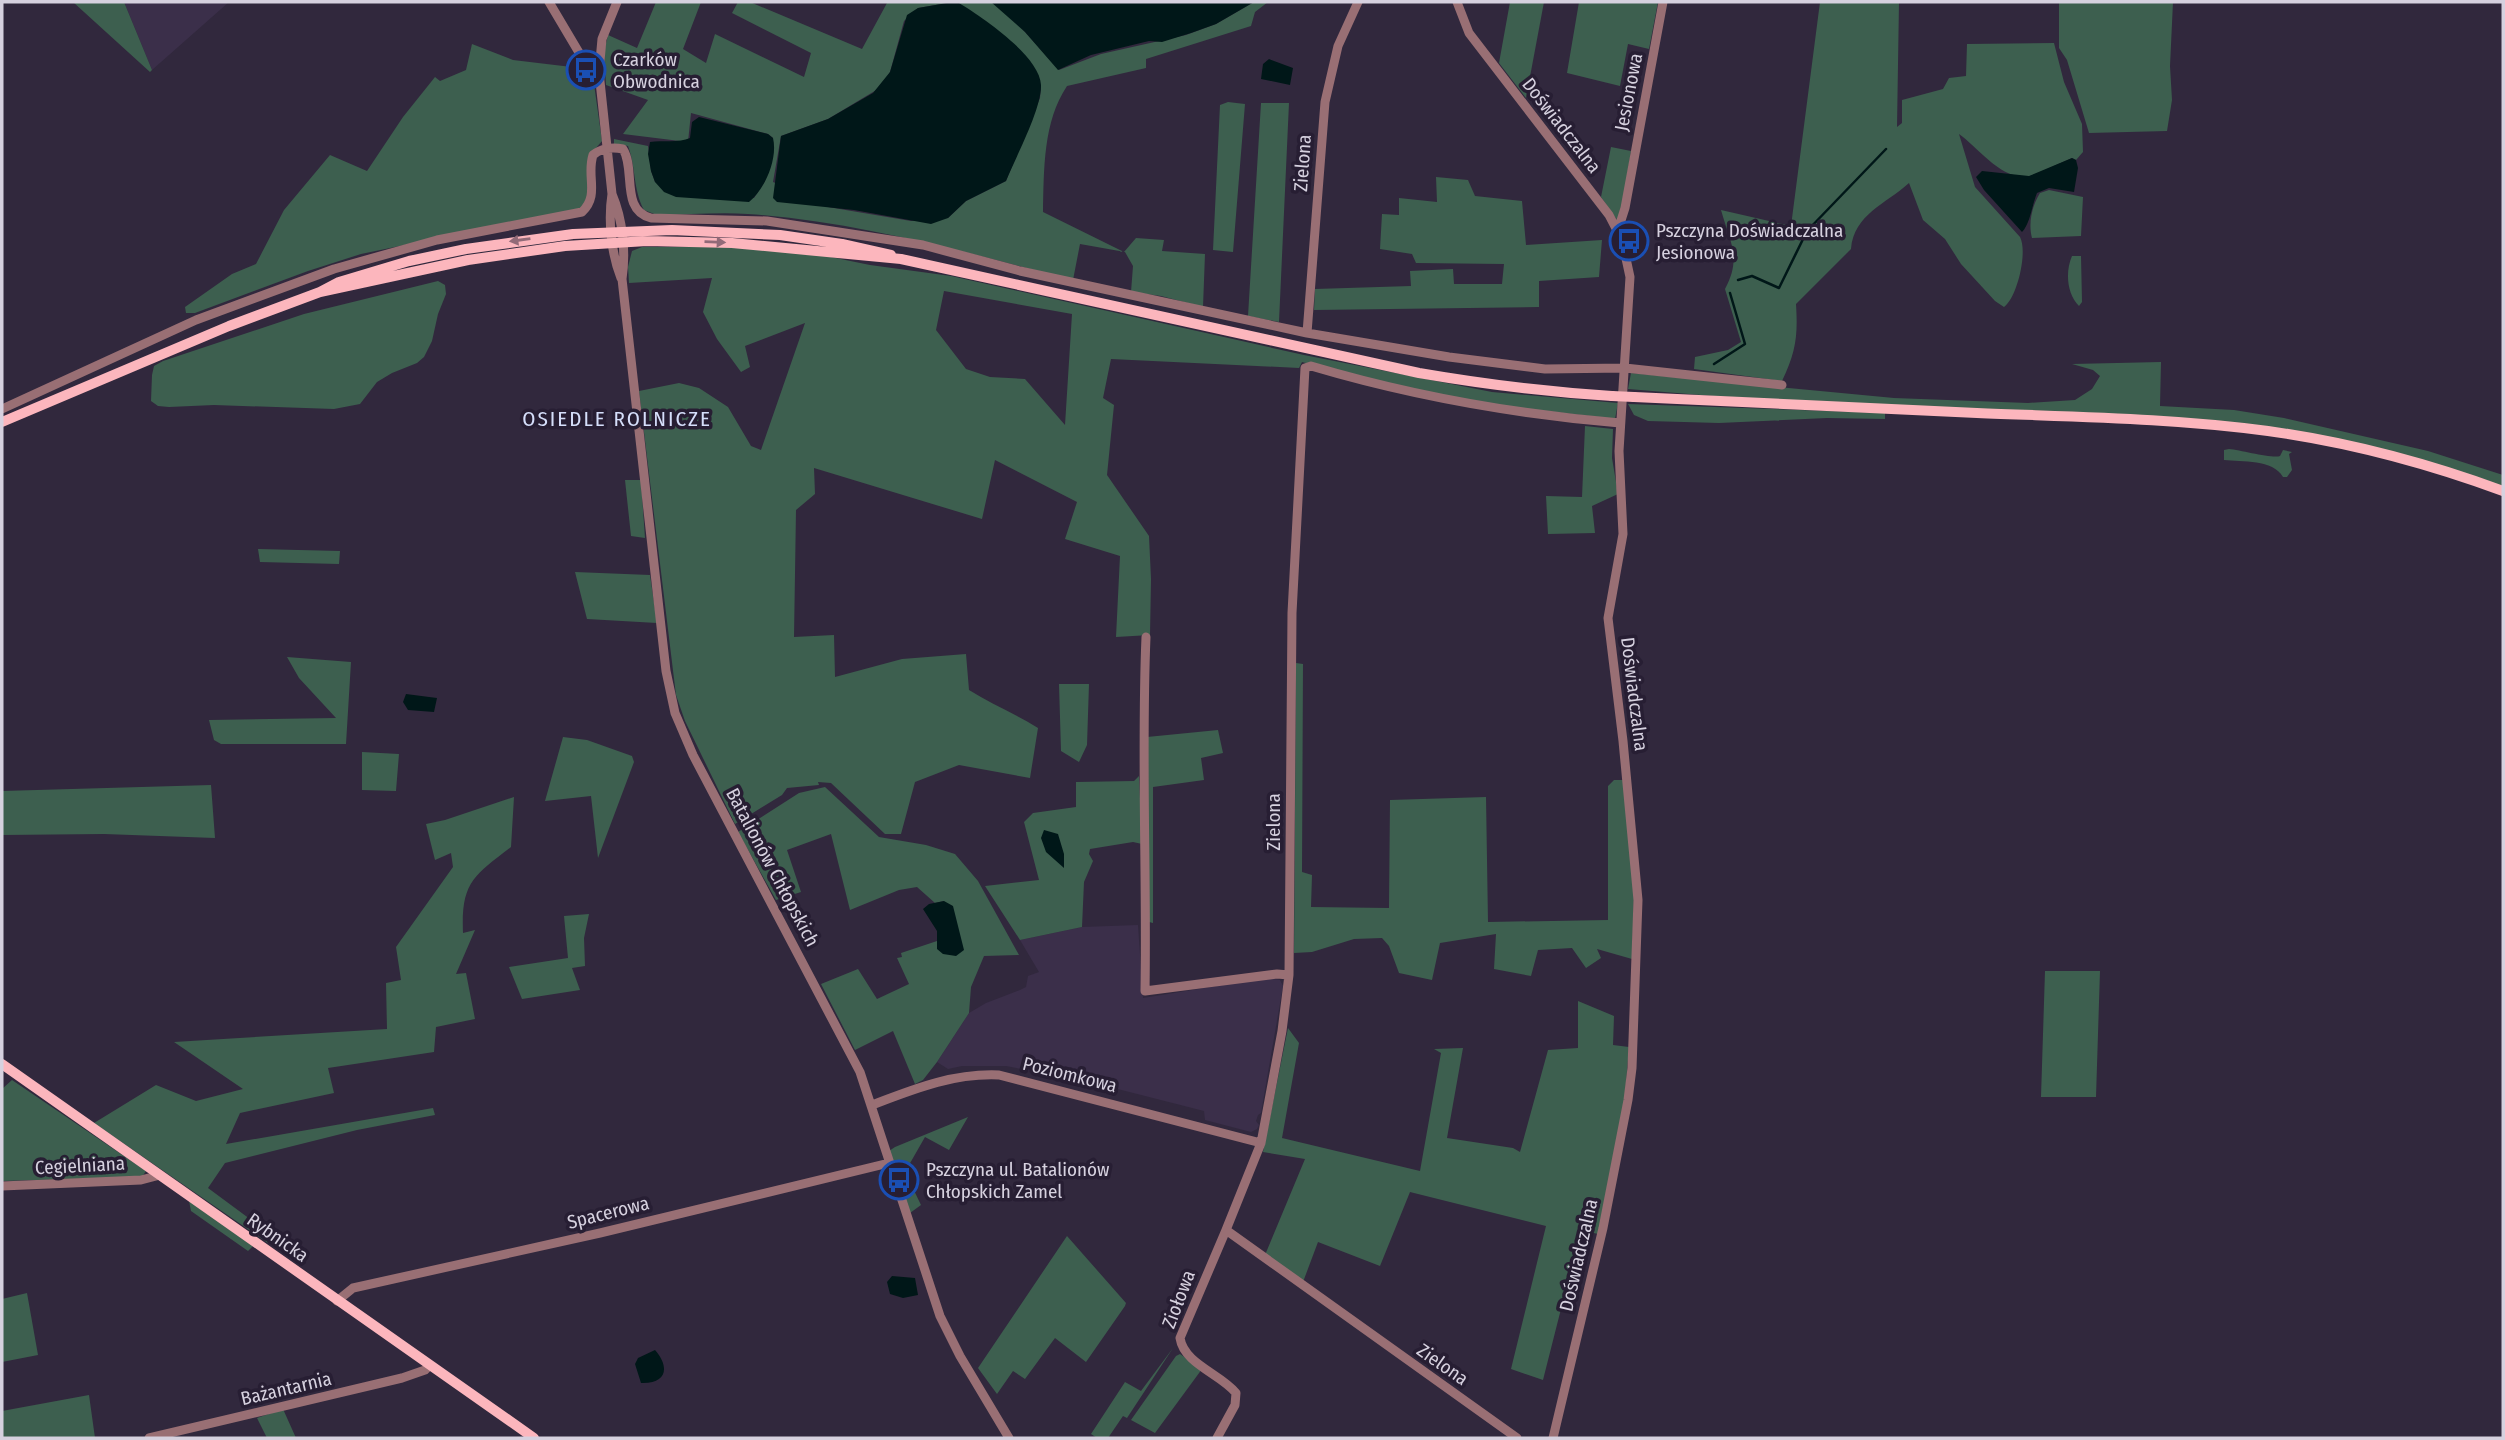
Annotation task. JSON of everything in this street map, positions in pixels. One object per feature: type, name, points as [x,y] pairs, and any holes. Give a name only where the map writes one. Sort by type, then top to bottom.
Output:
[{"type":"main road","points":[[2,422],[229,326],[320,292],[468,260],[617,237],[732,243],[901,259],[1419,373],[1498,386],[1612,396],[2127,419],[2245,429],[2315,439],[2382,454],[2436,468],[2503,491]]},
{"type":"main road","name":"Rybnicka","points":[[2,1064],[534,1438]]},
{"type":"street","points":[[549,2],[587,66],[599,72]]},
{"type":"street","name":"Batalionów Chłopskich","points":[[617,2],[602,39],[599,72],[612,194],[617,207],[617,267],[622,279],[665,658],[675,713],[693,755],[848,1046],[872,1105],[946,1332],[1009,1438]]},
{"type":"street","name":"Zielona","points":[[1307,333],[1325,102],[1338,46],[1358,2]]},
{"type":"street","name":"Doświadczalna","points":[[1457,2],[1469,33],[1593,192],[1618,230],[1629,264],[1630,277],[1619,451],[1623,534],[1608,618],[1636,869],[1637,940],[1632,1068],[1603,1228],[1553,1438]]},
{"type":"street","name":"Jesionowa","points":[[1618,230],[1625,208],[1663,2]]},
{"type":"street","points":[[2,409],[196,320],[334,269],[437,240],[582,212],[593,195],[593,155],[601,149],[618,148],[625,153],[633,201],[638,211],[646,217],[767,221],[923,245],[1020,271],[1307,333],[1545,369],[1625,368],[1782,385]]},
{"type":"street","name":"Zielona","points":[[1517,1438],[1226,1230],[1261,1143],[1282,1031],[1289,975],[1292,613],[1305,368],[1311,366],[1377,385],[1475,406],[1620,423]]},
{"type":"street","points":[[1146,637],[1143,784],[1144,991],[1256,976],[1289,975]]},
{"type":"street","name":"Poziomkowa","points":[[872,1105],[947,1079],[964,1075],[999,1074],[1261,1143]]},
{"type":"street","name":"Spacerowa","points":[[337,1301],[353,1288],[600,1233],[890,1163]]},
{"type":"street","name":"Cegielniana","points":[[2,1186],[141,1180],[160,1175]]},
{"type":"street","name":"Ziołowa","points":[[1217,1438],[1235,1405],[1236,1393],[1188,1355],[1181,1346],[1180,1338],[1226,1230]]},
{"type":"street","name":"Bażantarnia","points":[[149,1438],[402,1378],[429,1366]]},
{"type":"shaded area","points":[[124,2],[229,2],[152,70]]},
{"type":"shaded area","points":[[953,2],[969,9],[1008,38],[1031,62],[1038,74],[1041,85],[1037,106],[1006,181],[966,201],[948,218],[931,224],[854,210],[777,202],[773,198],[781,136],[828,119],[873,93],[890,72],[907,15],[918,8]]},
{"type":"shaded area","points":[[991,2],[1254,2],[1216,24],[1191,33],[1162,42],[1149,41],[1091,55],[1058,70],[1025,32]]},
{"type":"shaded area","points":[[1269,59],[1293,68],[1290,85],[1261,79],[1263,64]]},
{"type":"shaded area","points":[[699,117],[768,134],[773,138],[774,155],[769,173],[749,202],[676,197],[664,192],[655,182],[648,154],[650,142],[690,138],[692,122]]},
{"type":"shaded area","points":[[2072,158],[2076,160],[2078,168],[2074,192],[2049,188],[2037,193],[2022,232],[1984,190],[1976,177],[1982,171],[2029,176]]},
{"type":"shaded area","points":[[406,694],[437,698],[434,712],[408,710],[403,702]]},
{"type":"shaded area","points":[[1044,830],[1058,834],[1064,854],[1064,868],[1046,852],[1041,838]]},
{"type":"shaded area","points":[[944,901],[953,906],[964,950],[956,956],[943,954],[937,949],[937,931],[923,909],[929,904]]},
{"type":"shaded area","points":[[1138,925],[1143,998],[1266,978],[1280,980],[1283,986],[1261,1113],[1256,1121],[1259,1125],[1257,1129],[1251,1132],[1205,1120],[1204,1111],[1098,1084],[1006,1066],[962,1066],[948,1069],[937,1062],[969,1013],[1026,987],[1028,976],[1039,972],[1020,940],[1082,927]]},
{"type":"shaded area","points":[[892,1276],[915,1278],[918,1295],[903,1298],[890,1294],[887,1282]]},
{"type":"shaded area","points":[[655,1350],[663,1362],[663,1373],[656,1381],[641,1383],[635,1364],[638,1358]]},
{"type":"green space","points":[[73,2],[124,2],[152,70],[150,72]]},
{"type":"green space","points":[[656,2],[701,2],[683,49],[706,63],[715,34],[804,77],[811,53],[732,13],[738,2],[750,2],[862,49],[887,3],[885,2],[953,2],[992,2],[1017,23],[1059,70],[1101,54],[1186,35],[1216,24],[1254,2],[1268,2],[1255,12],[1251,26],[1146,59],[1146,68],[1067,86],[1059,100],[1049,130],[1043,212],[1123,252],[1080,244],[1073,280],[912,240],[830,223],[748,214],[657,215],[644,210],[638,195],[628,146],[614,144],[614,139],[648,146],[655,182],[754,198],[765,181],[773,138],[768,134],[691,113],[688,142],[623,134],[648,100],[606,85],[604,52],[608,35],[637,48]],"holes":[[[953,2],[1041,86],[1040,98],[1006,181],[966,201],[948,218],[911,221],[828,207],[773,182],[781,136],[828,119],[878,89],[888,88],[886,79],[904,21],[918,8]]]},
{"type":"green space","points":[[1510,2],[1544,2],[1526,98],[1499,63]]},
{"type":"green space","points":[[1579,2],[1658,2],[1649,49],[1628,44],[1620,86],[1567,73]]},
{"type":"green space","points":[[1820,2],[1899,2],[1897,127],[1902,123],[1902,100],[1943,89],[1949,78],[1966,76],[1967,44],[2054,43],[2064,82],[2082,124],[2083,152],[2076,160],[2072,158],[2034,175],[2020,176],[2000,169],[1959,134],[1975,187],[2020,237],[2022,244],[2022,263],[2017,285],[2004,307],[1995,301],[1961,264],[1945,239],[1923,220],[1909,183],[1865,218],[1853,237],[1851,249],[1796,304],[1795,344],[1782,381],[1694,369],[1695,357],[1728,350],[1741,342],[1725,289],[1734,259],[1721,210],[1791,226]]},
{"type":"green space","points":[[2059,2],[2173,2],[2170,66],[2172,100],[2167,131],[2089,133],[2067,60],[2059,48]]},
{"type":"green space","points":[[472,44],[513,60],[580,68],[594,84],[602,141],[590,155],[589,196],[583,208],[361,254],[195,313],[186,313],[185,307],[232,274],[256,264],[284,210],[330,155],[367,171],[403,117],[435,77],[440,81],[466,70]]},
{"type":"green space","points":[[1228,102],[1245,104],[1233,252],[1213,250],[1220,105]]},
{"type":"green space","points":[[1261,103],[1289,103],[1279,322],[1248,316]]},
{"type":"green space","points":[[1611,147],[1631,151],[1621,216],[1617,220],[1601,197]]},
{"type":"green space","points":[[1436,177],[1468,180],[1475,196],[1522,201],[1526,245],[1602,240],[1599,277],[1539,281],[1539,307],[1314,310],[1315,289],[1411,286],[1410,271],[1453,269],[1454,284],[1502,284],[1504,264],[1416,263],[1412,254],[1380,249],[1382,214],[1399,215],[1399,198],[1437,202]]},
{"type":"green space","points":[[2049,190],[2083,197],[2081,236],[2032,238],[2031,221],[2035,203],[2040,193]]},
{"type":"green space","points":[[1136,238],[1164,240],[1162,251],[1205,254],[1203,307],[1161,296],[1131,292],[1133,266],[1125,252]]},
{"type":"green space","points":[[642,247],[728,247],[826,256],[951,276],[1304,355],[1492,392],[1618,403],[1615,419],[1484,404],[1380,383],[1302,362],[1299,368],[1111,359],[1103,398],[1114,405],[1107,475],[1149,536],[1150,635],[1116,637],[1120,556],[1065,539],[1077,502],[995,460],[982,519],[814,468],[815,494],[796,510],[794,637],[834,635],[835,677],[902,659],[966,654],[969,690],[1038,728],[1030,778],[959,765],[915,782],[901,834],[885,834],[831,783],[818,782],[819,785],[787,788],[782,795],[735,824],[685,721],[676,695],[639,391],[679,383],[699,388],[728,407],[751,446],[761,450],[805,323],[745,346],[750,367],[741,372],[717,339],[703,312],[712,278],[629,283],[628,267],[632,251]],"holes":[[[944,291],[1072,314],[1065,425],[1025,379],[990,377],[966,369],[936,330]]]},
{"type":"green space","points":[[2072,256],[2081,256],[2082,302],[2079,306],[2068,282]]},
{"type":"green space","points":[[438,281],[445,285],[446,294],[432,341],[424,357],[377,382],[360,404],[334,409],[214,405],[169,407],[158,406],[151,401],[154,366],[163,361],[304,314]]},
{"type":"green space","points":[[2161,362],[2160,406],[2234,410],[2284,418],[2428,451],[2503,475],[2503,488],[2279,428],[1628,389],[1631,373],[1894,398],[2028,403],[2075,400],[2092,389],[2100,376],[2093,370],[2072,364]]},
{"type":"green space","points":[[1628,404],[1885,413],[1885,419],[1827,418],[1719,423],[1648,421],[1634,415]]},
{"type":"green space","points":[[1585,426],[1613,429],[1612,458],[1618,494],[1592,506],[1595,533],[1548,534],[1546,496],[1582,497]]},
{"type":"green space","points":[[2224,450],[2276,457],[2280,456],[2283,450],[2292,452],[2289,454],[2292,470],[2287,477],[2283,477],[2265,464],[2224,460]]},
{"type":"green space","points":[[625,480],[641,480],[645,538],[631,536]]},
{"type":"green space","points":[[258,549],[340,551],[339,564],[260,562]]},
{"type":"green space","points":[[575,572],[650,575],[657,623],[587,619]]},
{"type":"green space","points":[[287,657],[351,662],[346,744],[221,744],[214,740],[209,720],[336,718],[299,678]]},
{"type":"green space","points":[[1296,663],[1303,664],[1302,872],[1312,875],[1311,907],[1389,908],[1390,800],[1486,797],[1488,922],[1608,920],[1608,786],[1614,780],[1624,780],[1634,898],[1632,959],[1597,949],[1601,958],[1586,968],[1572,948],[1538,950],[1531,976],[1494,969],[1496,934],[1440,943],[1432,980],[1399,973],[1389,946],[1382,938],[1354,939],[1312,952],[1294,953]]},
{"type":"green space","points":[[1059,684],[1089,684],[1087,745],[1079,762],[1061,751]]},
{"type":"green space","points":[[1218,730],[1223,753],[1201,758],[1204,780],[1153,787],[1153,923],[1149,922],[1147,737]]},
{"type":"green space","points":[[563,737],[587,740],[632,756],[634,762],[598,858],[591,796],[545,801]]},
{"type":"green space","points":[[362,752],[399,754],[396,791],[362,790]]},
{"type":"green space","points":[[1139,776],[1142,844],[1133,842],[1090,849],[1089,854],[1093,861],[1084,882],[1082,927],[1020,940],[985,886],[1039,880],[1024,822],[1033,813],[1076,807],[1076,782],[1134,781]]},
{"type":"green space","points":[[211,785],[215,838],[104,834],[2,835],[2,791]]},
{"type":"green space","points":[[825,787],[879,837],[926,845],[955,854],[978,881],[1019,955],[984,956],[971,987],[969,1013],[937,1062],[923,1080],[915,1084],[893,1031],[855,1050],[821,984],[858,969],[877,999],[909,984],[897,958],[902,957],[901,953],[937,941],[937,949],[944,901],[935,903],[917,887],[899,890],[850,910],[831,834],[787,850],[801,892],[776,900],[738,832],[799,793]]},
{"type":"green space","points":[[514,797],[511,847],[472,882],[464,903],[463,933],[475,930],[456,974],[466,973],[475,1019],[436,1027],[434,1052],[328,1068],[334,1093],[240,1113],[226,1144],[433,1108],[435,1115],[357,1130],[225,1163],[208,1188],[262,1228],[268,1243],[94,1123],[156,1085],[196,1101],[243,1089],[174,1042],[387,1029],[386,983],[401,980],[396,947],[453,867],[451,853],[435,860],[426,824]]},
{"type":"green space","points":[[589,914],[584,938],[585,966],[572,968],[580,990],[522,999],[509,967],[568,958],[564,916]]},
{"type":"green space","points":[[2045,971],[2100,971],[2096,1097],[2041,1097]]},
{"type":"green space","points":[[1578,1001],[1614,1016],[1613,1045],[1629,1047],[1625,1096],[1598,1234],[1581,1230],[1543,1380],[1511,1369],[1546,1226],[1410,1192],[1380,1266],[1318,1242],[1303,1282],[1265,1255],[1305,1159],[1263,1152],[1288,1028],[1299,1043],[1282,1138],[1420,1171],[1441,1053],[1434,1049],[1463,1048],[1447,1138],[1513,1148],[1520,1152],[1548,1050],[1578,1048]]},
{"type":"green space","points":[[12,1080],[146,1171],[142,1177],[2,1181],[2,1089]]},
{"type":"green space","points":[[968,1117],[949,1150],[925,1137],[905,1172],[921,1205],[910,1213],[889,1151]]},
{"type":"green space","points":[[189,1201],[253,1246],[248,1251],[191,1211]]},
{"type":"green space","points":[[1067,1236],[1126,1303],[1125,1306],[1086,1362],[1055,1338],[1025,1379],[1013,1371],[997,1394],[978,1368]]},
{"type":"green space","points":[[27,1293],[38,1355],[2,1362],[2,1299]]},
{"type":"green space","points":[[1173,1348],[1127,1418],[1123,1416],[1108,1438],[1097,1438],[1091,1434],[1125,1382],[1141,1391]]},
{"type":"green space","points":[[1180,1354],[1202,1369],[1155,1433],[1131,1420]]},
{"type":"green space","points":[[89,1395],[95,1438],[2,1438],[2,1411]]},
{"type":"green space","points":[[283,1409],[296,1438],[267,1438],[257,1418]]},
{"type":"waterway","points":[[1738,280],[1752,276],[1779,288],[1807,231],[1886,149]]},
{"type":"waterway","points":[[1714,364],[1745,344],[1730,293]]},
{"type":"place","name":"Czarków Obwodnica","points":[[586,70]]},
{"type":"place","name":"Pszczyna Doświadczalna Jesionowa","points":[[1629,241]]},
{"type":"place","name":"Pszczyna ul. Batalionów Chłopskich Zamel","points":[[899,1180]]},
{"type":"district","name":"OSIEDLE ROLNICZE","points":[[617,419]]}]
